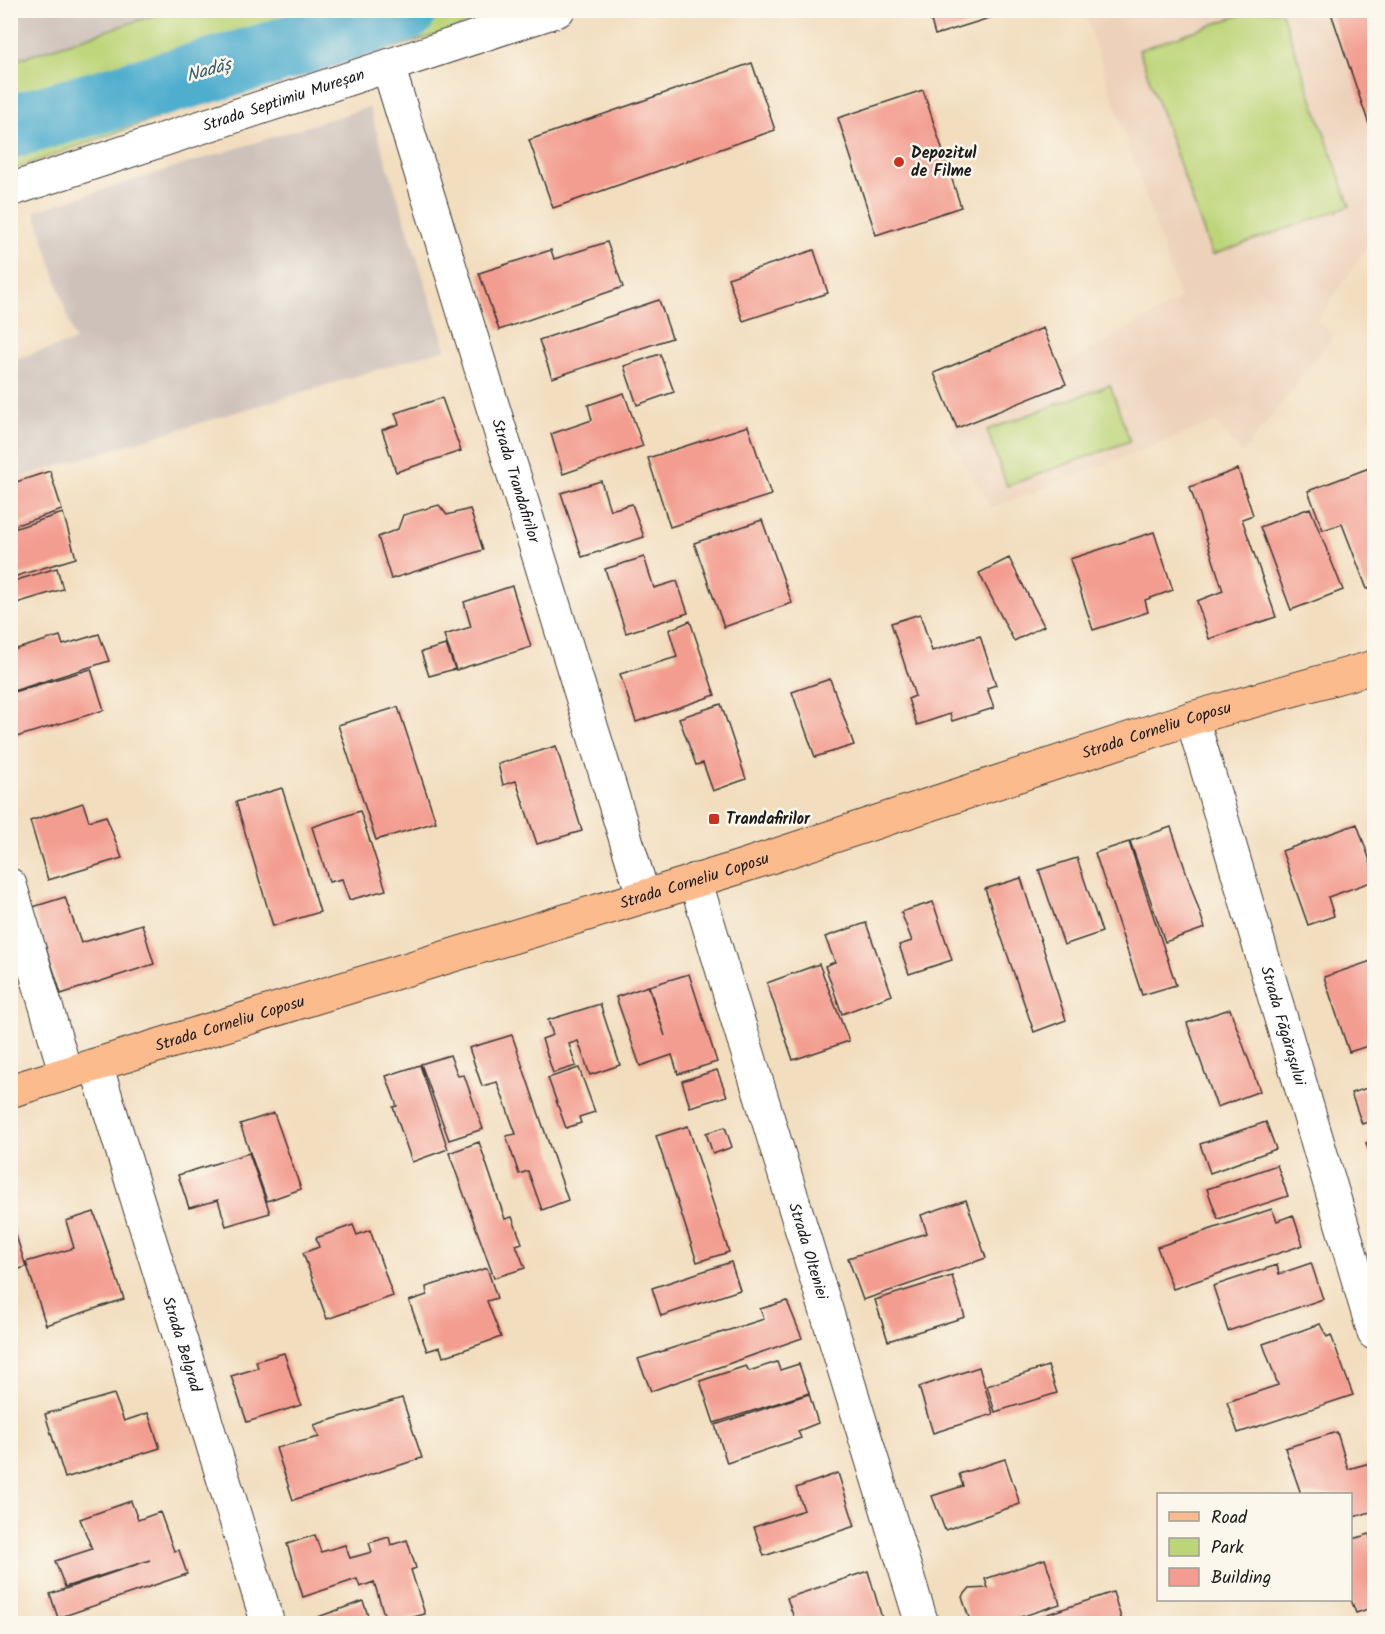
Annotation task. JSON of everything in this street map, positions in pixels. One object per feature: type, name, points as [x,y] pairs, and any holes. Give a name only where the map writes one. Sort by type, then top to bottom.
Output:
[{"type":"main road","name":"Strada Corneliu Coposu","points":[[10,1091],[695,880],[1192,718],[1374,667]]},
{"type":"street","name":"Strada Septimiu Mureșan","points":[[10,190],[558,10]]},
{"type":"street","name":"Strada Trandafirilor","points":[[388,66],[643,896]]},
{"type":"street","name":"Strada Făgărașului","points":[[1192,718],[1374,1333]]},
{"type":"street","name":"Strada Olteniei","points":[[695,880],[922,1623]]},
{"type":"street","name":"Strada Belgrad","points":[[10,885],[81,1070],[268,1623]]},
{"type":"shaded area","points":[[11,10],[167,10],[167,11],[11,62]]},
{"type":"shaded area","points":[[1084,11],[1374,11],[1374,237],[1317,321],[1334,335],[1242,454],[1215,422],[992,508],[946,434],[1180,299]]},
{"type":"shaded area","points":[[369,107],[446,349],[11,480],[11,360],[75,341],[35,211]]},
{"type":"green space","points":[[167,11],[508,11],[411,43],[226,94],[11,170],[10,62]]},
{"type":"green space","points":[[1252,11],[1281,11],[1350,206],[1212,255],[1139,50]]},
{"type":"green space","points":[[1110,385],[1130,441],[1007,486],[987,430]]},
{"type":"building","points":[[928,10],[1012,10],[1012,11],[935,35]]},
{"type":"building","points":[[1330,10],[1374,10],[1374,139]]},
{"type":"building","points":[[752,63],[775,130],[553,208],[529,140]]},
{"type":"building","name":"Depozitul de Filme","points":[[923,90],[961,207],[876,235],[838,118]]},
{"type":"building","points":[[607,242],[623,287],[499,330],[479,273],[551,250],[554,259]]},
{"type":"building","points":[[814,250],[828,293],[743,321],[728,278]]},
{"type":"building","points":[[659,300],[672,338],[552,378],[539,340]]},
{"type":"building","points":[[1043,328],[1066,384],[957,428],[934,373]]},
{"type":"building","points":[[660,354],[674,392],[637,405],[624,366]]},
{"type":"building","points":[[624,393],[643,446],[563,474],[551,434],[592,420],[588,405]]},
{"type":"building","points":[[442,398],[461,451],[396,472],[382,430],[399,424],[395,413]]},
{"type":"building","points":[[748,426],[771,495],[670,527],[648,458]]},
{"type":"building","points":[[1369,468],[1374,483],[1374,587],[1367,589],[1342,524],[1323,530],[1308,491]]},
{"type":"building","points":[[1238,469],[1253,515],[1242,519],[1276,617],[1209,639],[1197,601],[1223,591],[1190,487]]},
{"type":"building","points":[[50,471],[62,510],[10,527],[10,484]]},
{"type":"building","points":[[601,481],[610,510],[632,504],[644,537],[582,557],[561,493]]},
{"type":"building","points":[[439,505],[447,515],[470,509],[483,550],[391,579],[378,537],[398,529],[403,515]]},
{"type":"building","points":[[1310,508],[1343,590],[1291,610],[1260,527]]},
{"type":"building","points":[[63,513],[76,558],[10,578],[10,530]]},
{"type":"building","points":[[762,520],[792,603],[724,627],[694,543]]},
{"type":"building","points":[[1154,532],[1173,590],[1145,600],[1148,612],[1093,630],[1070,559]]},
{"type":"building","points":[[644,557],[654,588],[677,581],[688,613],[626,633],[605,569]]},
{"type":"building","points":[[1009,558],[1044,626],[1014,641],[979,573]]},
{"type":"building","points":[[57,568],[63,589],[10,605],[10,582]]},
{"type":"building","points":[[512,586],[531,647],[456,670],[444,635],[471,627],[464,602]]},
{"type":"building","points":[[920,614],[932,651],[980,636],[996,685],[987,688],[994,708],[952,721],[950,714],[917,725],[908,699],[915,696],[891,623]]},
{"type":"building","points":[[690,621],[715,695],[636,722],[620,674],[677,657],[669,630]]},
{"type":"building","points":[[99,634],[109,661],[10,692],[10,651],[60,636],[63,645]]},
{"type":"building","points":[[446,645],[455,669],[429,676],[421,652]]},
{"type":"building","points":[[91,669],[104,710],[10,739],[10,693]]},
{"type":"building","points":[[830,679],[854,745],[815,757],[792,692]]},
{"type":"building","points":[[721,704],[746,779],[713,791],[703,763],[696,765],[679,718]]},
{"type":"building","points":[[398,707],[436,822],[376,840],[338,725]]},
{"type":"building","points":[[556,746],[582,831],[537,844],[516,781],[503,785],[498,764]]},
{"type":"building","points":[[282,788],[320,912],[273,926],[236,802]]},
{"type":"building","points":[[83,803],[89,821],[106,816],[122,858],[48,880],[30,821]]},
{"type":"building","points":[[360,811],[386,890],[349,900],[342,879],[329,882],[312,827]]},
{"type":"building","points":[[1357,824],[1374,872],[1374,881],[1328,897],[1334,916],[1308,925],[1282,851]]},
{"type":"building","points":[[1171,827],[1205,928],[1165,942],[1130,841]]},
{"type":"building","points":[[1129,842],[1176,985],[1142,995],[1095,853]]},
{"type":"building","points":[[1077,858],[1102,932],[1064,945],[1039,870]]},
{"type":"building","points":[[1021,878],[1066,1020],[1034,1032],[985,889]]},
{"type":"building","points":[[65,897],[81,943],[142,924],[154,964],[61,994],[33,907]]},
{"type":"building","points":[[933,902],[952,960],[909,974],[899,945],[912,941],[901,912]]},
{"type":"building","points":[[866,923],[892,995],[842,1014],[825,966],[835,962],[825,937]]},
{"type":"building","points":[[1374,960],[1374,1044],[1349,1052],[1324,977]]},
{"type":"building","points":[[819,964],[849,1041],[793,1060],[767,983]]},
{"type":"building","points":[[689,974],[717,1062],[678,1074],[672,1055],[640,1066],[616,997],[648,986],[665,1036],[649,986]]},
{"type":"building","points":[[600,1004],[620,1065],[590,1075],[578,1041],[569,1044],[576,1066],[553,1073],[542,1039],[553,1035],[548,1020]]},
{"type":"building","points":[[1230,1009],[1260,1091],[1217,1107],[1187,1023]]},
{"type":"building","points":[[512,1035],[568,1200],[542,1210],[528,1171],[519,1174],[506,1136],[516,1134],[497,1082],[482,1086],[469,1048]]},
{"type":"building","points":[[450,1055],[458,1076],[464,1075],[483,1129],[449,1140],[421,1064]]},
{"type":"building","points":[[420,1065],[448,1149],[412,1162],[393,1107],[397,1106],[386,1076]]},
{"type":"building","points":[[579,1068],[595,1112],[579,1117],[581,1123],[566,1128],[548,1078]]},
{"type":"building","points":[[717,1070],[727,1096],[690,1107],[682,1081]]},
{"type":"building","points":[[1374,1086],[1374,1120],[1362,1124],[1351,1093]]},
{"type":"building","points":[[274,1113],[301,1189],[267,1201],[240,1124]]},
{"type":"building","points":[[1266,1122],[1276,1149],[1210,1173],[1200,1144]]},
{"type":"building","points":[[688,1126],[729,1252],[697,1262],[656,1136]]},
{"type":"building","points":[[725,1127],[732,1147],[713,1154],[706,1133]]},
{"type":"building","points":[[1374,1140],[1374,1167],[1366,1143]]},
{"type":"building","points":[[479,1142],[505,1219],[512,1217],[522,1243],[516,1245],[525,1268],[494,1278],[449,1153]]},
{"type":"building","points":[[249,1153],[270,1213],[226,1226],[218,1200],[189,1208],[178,1175]]},
{"type":"building","points":[[1277,1165],[1288,1196],[1218,1219],[1207,1189]]},
{"type":"building","points":[[966,1200],[986,1258],[863,1300],[848,1258],[927,1233],[921,1215]]},
{"type":"building","points":[[1272,1209],[1277,1221],[1293,1215],[1303,1245],[1173,1289],[1157,1247]]},
{"type":"building","points":[[94,1212],[124,1299],[46,1325],[26,1262],[74,1248],[66,1221]]},
{"type":"building","points":[[10,1216],[26,1267],[10,1272]]},
{"type":"building","points":[[353,1225],[357,1235],[370,1230],[393,1296],[327,1319],[303,1253],[319,1247],[316,1238]]},
{"type":"building","points":[[731,1262],[740,1290],[661,1316],[652,1288]]},
{"type":"building","points":[[1311,1263],[1323,1299],[1228,1331],[1213,1286],[1277,1265],[1279,1274]]},
{"type":"building","points":[[487,1268],[497,1298],[487,1301],[501,1337],[443,1357],[440,1347],[427,1351],[409,1301],[427,1295],[426,1287]]},
{"type":"building","points":[[952,1276],[965,1317],[888,1341],[875,1300]]},
{"type":"building","points":[[787,1301],[802,1338],[651,1391],[638,1359],[764,1319],[760,1309]]},
{"type":"building","points":[[1320,1324],[1327,1337],[1331,1335],[1353,1395],[1238,1433],[1227,1402],[1278,1385],[1263,1344]]},
{"type":"building","points":[[284,1353],[301,1405],[247,1422],[231,1376],[258,1368],[256,1361]]},
{"type":"building","points":[[777,1362],[780,1370],[799,1364],[809,1393],[714,1423],[700,1381],[746,1366],[749,1371]]},
{"type":"building","points":[[1048,1366],[1057,1393],[995,1412],[987,1386]]},
{"type":"building","points":[[979,1367],[993,1414],[933,1433],[919,1387]]},
{"type":"building","points":[[114,1394],[124,1421],[148,1413],[160,1448],[65,1478],[45,1414]]},
{"type":"building","points":[[809,1394],[818,1423],[798,1431],[801,1438],[727,1463],[715,1425]]},
{"type":"building","points":[[402,1398],[422,1458],[293,1500],[276,1448],[319,1437],[314,1425]]},
{"type":"building","points":[[1337,1432],[1348,1469],[1370,1463],[1374,1477],[1374,1511],[1352,1517],[1352,1493],[1301,1493],[1285,1448]]},
{"type":"building","points":[[1005,1459],[1020,1504],[945,1530],[932,1496],[963,1486],[959,1474]]},
{"type":"building","points":[[838,1473],[855,1526],[764,1556],[754,1527],[804,1510],[796,1488]]},
{"type":"building","points":[[131,1501],[138,1520],[160,1512],[174,1551],[179,1550],[187,1574],[58,1618],[50,1594],[150,1560],[65,1587],[55,1561],[92,1549],[80,1519]]},
{"type":"building","points":[[1369,1534],[1371,1542],[1374,1541],[1374,1607],[1356,1613],[1352,1601],[1352,1539]]},
{"type":"building","points":[[315,1535],[321,1552],[345,1545],[350,1558],[372,1552],[369,1543],[389,1537],[391,1545],[407,1540],[416,1568],[411,1570],[425,1614],[387,1624],[374,1582],[360,1587],[357,1579],[303,1597],[287,1544]]},
{"type":"building","points":[[1045,1559],[1060,1604],[999,1624],[971,1624],[962,1597],[969,1589],[988,1588],[985,1579]]},
{"type":"building","points":[[868,1571],[882,1618],[865,1624],[796,1624],[787,1598]]},
{"type":"building","points":[[1113,1592],[1123,1624],[1021,1624],[1021,1623]]},
{"type":"building","points":[[363,1601],[371,1624],[301,1624],[301,1623]]},
{"type":"waterway","name":"Nadăș","points":[[10,127],[269,54],[405,10]]},
{"type":"place","name":"Depozitul de Filme","points":[[899,162]]},
{"type":"place","name":"Trandafirilor","points":[[714,819]]}]
